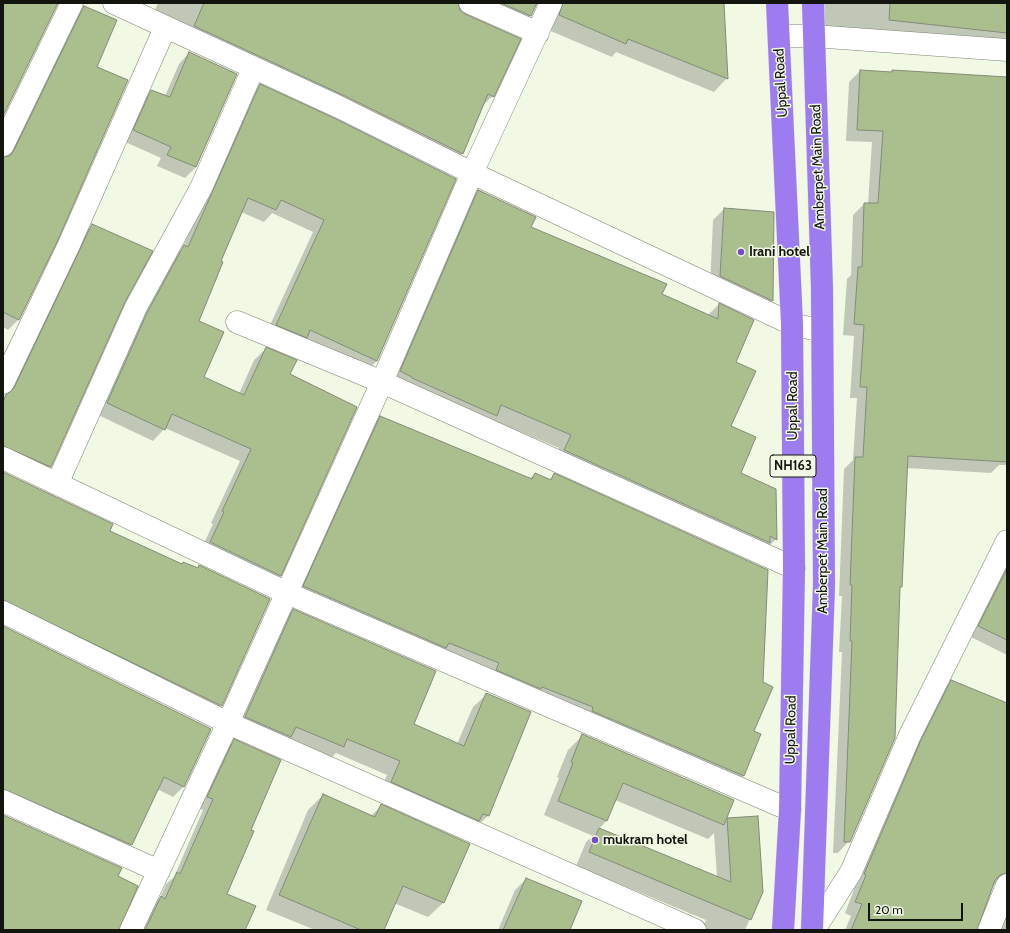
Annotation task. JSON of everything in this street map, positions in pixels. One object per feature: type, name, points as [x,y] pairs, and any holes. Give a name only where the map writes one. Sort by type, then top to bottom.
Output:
[{"type":"highway","name":"Uppal Road","points":[[777,3],[792,324],[794,568],[790,810],[783,930]]},
{"type":"highway","name":"Amberpet Main Road","points":[[813,3],[822,331],[824,585],[813,930]]},
{"type":"street","points":[[3,144],[72,3]]},
{"type":"street","points":[[114,3],[253,69],[339,107],[472,173],[792,324],[822,331]]},
{"type":"street","points":[[470,3],[538,33]]},
{"type":"street","points":[[131,930],[287,594],[382,382],[472,173],[551,3]]},
{"type":"street","points":[[3,383],[68,247],[166,28]]},
{"type":"street","points":[[779,36],[813,36],[1007,50]]},
{"type":"street","points":[[57,484],[136,307],[201,188],[253,69]]},
{"type":"street","points":[[237,322],[382,382],[794,568]]},
{"type":"street","points":[[3,458],[287,594],[790,810]]},
{"type":"street","points":[[813,930],[851,872],[910,735],[1007,541]]},
{"type":"street","points":[[3,612],[228,723],[695,930]]},
{"type":"street","points":[[3,801],[159,871]]},
{"type":"street","points":[[989,930],[1007,885]]},
{"type":"building","points":[[3,3],[58,3],[3,116]]},
{"type":"building","points":[[204,3],[458,3],[460,10],[465,14],[521,39],[494,97],[488,94],[463,154],[345,96],[194,26]]},
{"type":"building","points":[[501,3],[537,3],[531,16]]},
{"type":"building","points":[[563,3],[724,3],[728,79],[628,39],[626,44],[559,15]]},
{"type":"building","points":[[890,3],[1007,3],[1007,33],[889,20]]},
{"type":"building","points":[[84,6],[117,20],[97,67],[128,80],[57,242],[19,320],[3,312],[3,157],[10,156],[14,150]]},
{"type":"building","points":[[189,52],[237,74],[196,167],[167,155],[171,147],[133,130],[151,90],[170,97]]},
{"type":"building","points":[[860,70],[892,72],[892,70],[1007,77],[1007,462],[908,456],[902,587],[900,587],[895,738],[850,842],[844,842],[852,641],[850,641],[852,585],[850,585],[855,457],[863,457],[867,387],[860,387],[864,325],[854,324],[858,267],[862,267],[864,203],[878,203],[883,131],[857,130]]},
{"type":"building","points":[[260,84],[334,118],[456,179],[377,361],[310,330],[307,338],[276,325],[324,220],[281,200],[276,210],[248,198],[221,261],[223,262],[199,321],[224,332],[204,377],[244,395],[266,347],[297,360],[290,374],[357,407],[281,576],[210,542],[224,512],[222,511],[251,449],[172,414],[165,430],[107,403],[147,313],[184,245],[188,247]]},
{"type":"building","points":[[478,190],[536,217],[531,227],[667,284],[662,294],[718,319],[719,303],[754,320],[736,362],[756,371],[731,426],[756,437],[741,473],[776,489],[777,540],[770,536],[770,543],[564,450],[571,435],[501,405],[497,416],[412,378],[400,371]]},
{"type":"building","points":[[724,208],[774,212],[773,301],[720,276]]},
{"type":"building","points":[[92,224],[153,251],[125,302],[51,467],[3,446],[3,402],[6,395],[14,388]]},
{"type":"building","points":[[380,416],[532,479],[535,473],[551,480],[554,473],[768,570],[763,682],[773,687],[754,731],[761,734],[744,776],[592,711],[593,707],[542,687],[541,689],[496,670],[499,663],[449,643],[446,648],[303,586]]},
{"type":"building","points":[[3,472],[113,524],[110,531],[182,564],[183,562],[198,568],[199,565],[270,599],[222,706],[3,600]]},
{"type":"building","points":[[1007,569],[1007,640],[978,626]]},
{"type":"building","points":[[293,609],[436,671],[414,724],[464,746],[486,693],[531,712],[489,816],[483,814],[479,821],[391,782],[400,761],[347,739],[344,747],[296,727],[291,737],[245,717]]},
{"type":"building","points":[[3,626],[211,729],[184,787],[164,777],[132,845],[3,789]]},
{"type":"building","points":[[951,680],[1007,703],[1007,873],[1000,875],[995,880],[977,930],[851,930],[862,904],[855,902],[866,875],[864,874],[921,740]]},
{"type":"building","points":[[582,734],[734,800],[724,825],[623,783],[607,821],[558,801],[573,763],[571,762]]},
{"type":"building","points":[[234,739],[281,760],[251,830],[254,831],[227,894],[256,906],[245,930],[145,930],[161,896],[165,899],[177,872],[180,874],[213,799],[207,797]]},
{"type":"building","points":[[323,794],[375,817],[381,804],[470,844],[444,903],[403,886],[384,930],[361,930],[279,895]]},
{"type":"building","points":[[3,815],[122,868],[118,876],[138,886],[119,930],[3,930]]},
{"type":"building","points":[[758,816],[763,892],[751,920],[589,852],[599,828],[731,882],[727,818]]},
{"type":"building","points":[[526,878],[582,901],[570,930],[503,930]]},
{"type":"place","name":"Irani hotel","points":[[741,252]]},
{"type":"place","name":"mukram hotel","points":[[595,840]]}]
